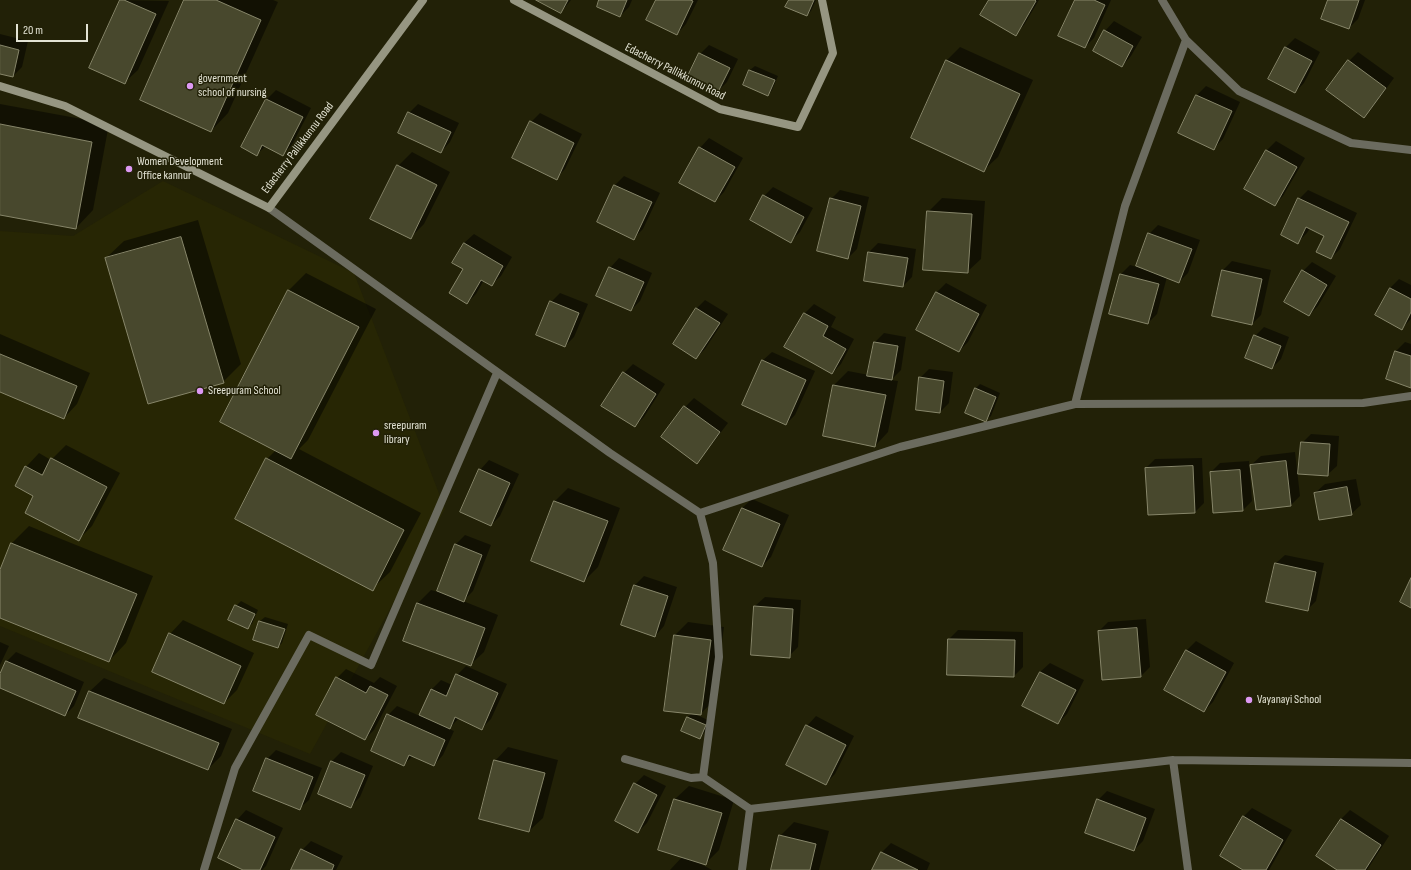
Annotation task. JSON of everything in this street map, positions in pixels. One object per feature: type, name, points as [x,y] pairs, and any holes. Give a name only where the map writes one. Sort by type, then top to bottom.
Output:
[{"type":"main road","name":"Edacherry Pallikkunnu Road","points":[[0,86],[65,106],[269,208],[423,0]]},
{"type":"main road","name":"Edacherry Pallikkunnu Road","points":[[514,0],[720,110],[798,127],[833,52],[822,0]]},
{"type":"street","points":[[1162,0],[1186,40],[1239,91],[1351,143],[1411,150]]},
{"type":"street","points":[[1075,404],[1125,206],[1186,40]]},
{"type":"street","points":[[269,208],[497,373],[610,453],[700,514],[713,563],[719,657],[703,776]]},
{"type":"street","points":[[204,870],[235,768],[309,635],[371,665],[497,373]]},
{"type":"street","points":[[700,514],[900,447],[1075,404],[1363,403],[1411,396]]},
{"type":"street","points":[[625,759],[691,778],[703,776],[750,809],[1173,760],[1411,763]]},
{"type":"street","points":[[1173,760],[1188,870]]},
{"type":"street","points":[[742,870],[750,809]]},
{"type":"shaded area","name":"Sreepuram School","points":[[163,181],[354,273],[445,509],[310,754],[0,626],[0,231],[73,236]]},
{"type":"building","points":[[120,0],[124,0],[156,14],[125,84],[89,68]]},
{"type":"building","points":[[184,0],[216,0],[261,20],[211,132],[140,100]]},
{"type":"building","points":[[536,0],[568,0],[561,13]]},
{"type":"building","points":[[599,0],[627,0],[620,17],[597,7]]},
{"type":"building","points":[[656,0],[693,1],[677,35],[646,20]]},
{"type":"building","points":[[789,0],[814,0],[807,16],[785,7]]},
{"type":"building","points":[[989,0],[1036,1],[1016,36],[980,15]]},
{"type":"building","points":[[1075,0],[1094,0],[1105,5],[1085,48],[1058,36]]},
{"type":"building","points":[[1328,0],[1359,0],[1349,29],[1321,19]]},
{"type":"building","points":[[1104,30],[1133,46],[1122,67],[1093,51]]},
{"type":"building","points":[[0,45],[19,50],[13,77],[0,74]]},
{"type":"building","points":[[1285,47],[1312,61],[1295,93],[1268,79]]},
{"type":"building","points":[[699,53],[730,68],[718,92],[687,78]]},
{"type":"building","points":[[946,60],[1020,94],[984,172],[911,138]]},
{"type":"building","points":[[1348,60],[1386,88],[1364,118],[1326,90]]},
{"type":"building","points":[[749,70],[775,80],[768,96],[743,85]]},
{"type":"building","points":[[1196,95],[1232,111],[1214,150],[1178,133]]},
{"type":"building","points":[[266,99],[303,117],[283,156],[262,145],[257,156],[241,147]]},
{"type":"building","points":[[408,112],[451,132],[441,153],[398,133]]},
{"type":"building","points":[[530,121],[574,143],[557,180],[512,158]]},
{"type":"building","points":[[0,124],[92,142],[76,229],[0,215]]},
{"type":"building","points":[[699,147],[735,167],[715,202],[679,183]]},
{"type":"building","points":[[1266,150],[1297,167],[1275,206],[1244,189]]},
{"type":"building","points":[[397,165],[437,185],[411,239],[370,219]]},
{"type":"building","points":[[614,185],[652,202],[634,240],[597,222]]},
{"type":"building","points":[[763,195],[804,217],[791,243],[750,220]]},
{"type":"building","points":[[830,198],[861,206],[848,259],[817,251]]},
{"type":"building","points":[[1298,198],[1349,222],[1331,259],[1316,252],[1324,236],[1306,227],[1298,244],[1281,235]]},
{"type":"building","points":[[927,211],[972,214],[968,273],[923,270]]},
{"type":"building","points":[[1148,233],[1192,249],[1179,283],[1136,266]]},
{"type":"building","points":[[181,237],[224,383],[148,404],[105,258]]},
{"type":"building","points":[[464,243],[503,266],[492,286],[481,280],[467,304],[449,293],[463,269],[452,263]]},
{"type":"building","points":[[868,252],[908,258],[903,287],[864,281]]},
{"type":"building","points":[[609,267],[644,282],[631,311],[596,296]]},
{"type":"building","points":[[1222,270],[1262,279],[1252,325],[1212,316]]},
{"type":"building","points":[[1302,270],[1327,285],[1309,316],[1284,302]]},
{"type":"building","points":[[1120,274],[1159,284],[1148,324],[1109,314]]},
{"type":"building","points":[[1390,288],[1411,299],[1411,312],[1402,330],[1375,315]]},
{"type":"building","points":[[288,290],[359,327],[291,459],[220,422]]},
{"type":"building","points":[[936,292],[979,314],[959,352],[916,330]]},
{"type":"building","points":[[550,301],[579,313],[565,347],[536,335]]},
{"type":"building","points":[[696,308],[720,323],[696,359],[673,344]]},
{"type":"building","points":[[804,313],[828,326],[823,336],[846,349],[832,374],[784,347]]},
{"type":"building","points":[[1254,335],[1281,346],[1272,369],[1245,358]]},
{"type":"building","points":[[874,342],[898,346],[892,380],[867,376]]},
{"type":"building","points":[[1395,351],[1411,356],[1411,388],[1386,379]]},
{"type":"building","points":[[0,354],[77,386],[64,419],[0,392]]},
{"type":"building","points":[[762,360],[806,380],[786,425],[742,405]]},
{"type":"building","points":[[623,372],[656,394],[635,427],[601,406]]},
{"type":"building","points":[[919,377],[944,381],[940,413],[916,410]]},
{"type":"building","points":[[833,385],[886,395],[875,447],[823,436]]},
{"type":"building","points":[[975,388],[996,397],[986,422],[965,413]]},
{"type":"building","points":[[684,406],[720,432],[697,464],[661,437]]},
{"type":"building","points":[[1301,442],[1330,444],[1328,476],[1298,474]]},
{"type":"building","points":[[51,458],[107,487],[79,541],[25,513],[33,496],[15,486],[25,466],[42,475]]},
{"type":"building","points":[[266,458],[404,530],[373,591],[235,519]]},
{"type":"building","points":[[1286,461],[1291,506],[1256,510],[1250,465]]},
{"type":"building","points":[[1193,466],[1195,513],[1148,515],[1145,468]]},
{"type":"building","points":[[479,469],[510,483],[491,526],[460,512]]},
{"type":"building","points":[[1240,470],[1243,511],[1213,513],[1210,472]]},
{"type":"building","points":[[1347,487],[1352,515],[1319,520],[1314,493]]},
{"type":"building","points":[[554,501],[608,521],[584,582],[531,561]]},
{"type":"building","points":[[742,508],[780,524],[762,567],[723,550]]},
{"type":"building","points":[[11,543],[137,594],[109,662],[0,618],[0,570]]},
{"type":"building","points":[[455,544],[482,555],[464,602],[437,591]]},
{"type":"building","points":[[1275,563],[1316,572],[1308,611],[1266,602]]},
{"type":"building","points":[[1411,578],[1411,608],[1400,602]]},
{"type":"building","points":[[634,585],[668,596],[655,637],[621,625]]},
{"type":"building","points":[[417,603],[485,628],[471,666],[403,641]]},
{"type":"building","points":[[235,605],[255,614],[248,629],[228,620]]},
{"type":"building","points":[[754,606],[793,609],[790,658],[751,655]]},
{"type":"building","points":[[259,621],[285,629],[278,648],[253,640]]},
{"type":"building","points":[[1137,628],[1141,677],[1102,680],[1098,631]]},
{"type":"building","points":[[169,633],[241,666],[224,704],[152,672]]},
{"type":"building","points":[[674,635],[711,640],[701,715],[664,711]]},
{"type":"building","points":[[948,639],[1015,640],[1014,677],[947,675]]},
{"type":"building","points":[[1186,650],[1226,672],[1204,712],[1164,690]]},
{"type":"building","points":[[6,661],[76,691],[65,716],[0,688],[0,674]]},
{"type":"building","points":[[1040,672],[1076,690],[1058,724],[1022,706]]},
{"type":"building","points":[[456,674],[498,693],[482,730],[455,717],[450,729],[419,715],[431,689],[446,696]]},
{"type":"building","points":[[336,677],[366,693],[370,686],[388,695],[365,740],[316,715]]},
{"type":"building","points":[[89,691],[219,743],[208,770],[78,718]]},
{"type":"building","points":[[387,714],[445,740],[434,766],[409,755],[404,766],[371,751]]},
{"type":"building","points":[[687,717],[706,725],[700,739],[681,731]]},
{"type":"building","points":[[806,725],[846,745],[826,785],[786,765]]},
{"type":"building","points":[[266,758],[313,777],[300,810],[253,791]]},
{"type":"building","points":[[494,760],[545,773],[529,832],[479,819]]},
{"type":"building","points":[[331,761],[365,775],[351,808],[318,794]]},
{"type":"building","points":[[634,783],[657,795],[638,833],[615,821]]},
{"type":"building","points":[[674,799],[722,813],[706,865],[658,850]]},
{"type":"building","points":[[1097,799],[1146,818],[1134,851],[1085,833]]},
{"type":"building","points":[[1243,816],[1283,840],[1266,870],[1243,870],[1220,856]]},
{"type":"building","points":[[236,819],[275,837],[260,870],[243,870],[218,858]]},
{"type":"building","points":[[1341,819],[1381,845],[1365,870],[1337,870],[1316,856]]},
{"type":"building","points":[[779,835],[816,844],[810,870],[771,870]]},
{"type":"building","points":[[301,849],[334,865],[332,870],[291,870]]},
{"type":"building","points":[[881,852],[918,870],[872,870]]},
{"type":"place","name":"government school of nursing","points":[[190,86]]},
{"type":"place","name":"Women Development Office kannur","points":[[129,169]]},
{"type":"place","name":"Sreepuram School","points":[[200,391]]},
{"type":"place","name":"sreepuram library","points":[[376,433]]},
{"type":"place","name":"Vayanayi School","points":[[1249,700]]}]
